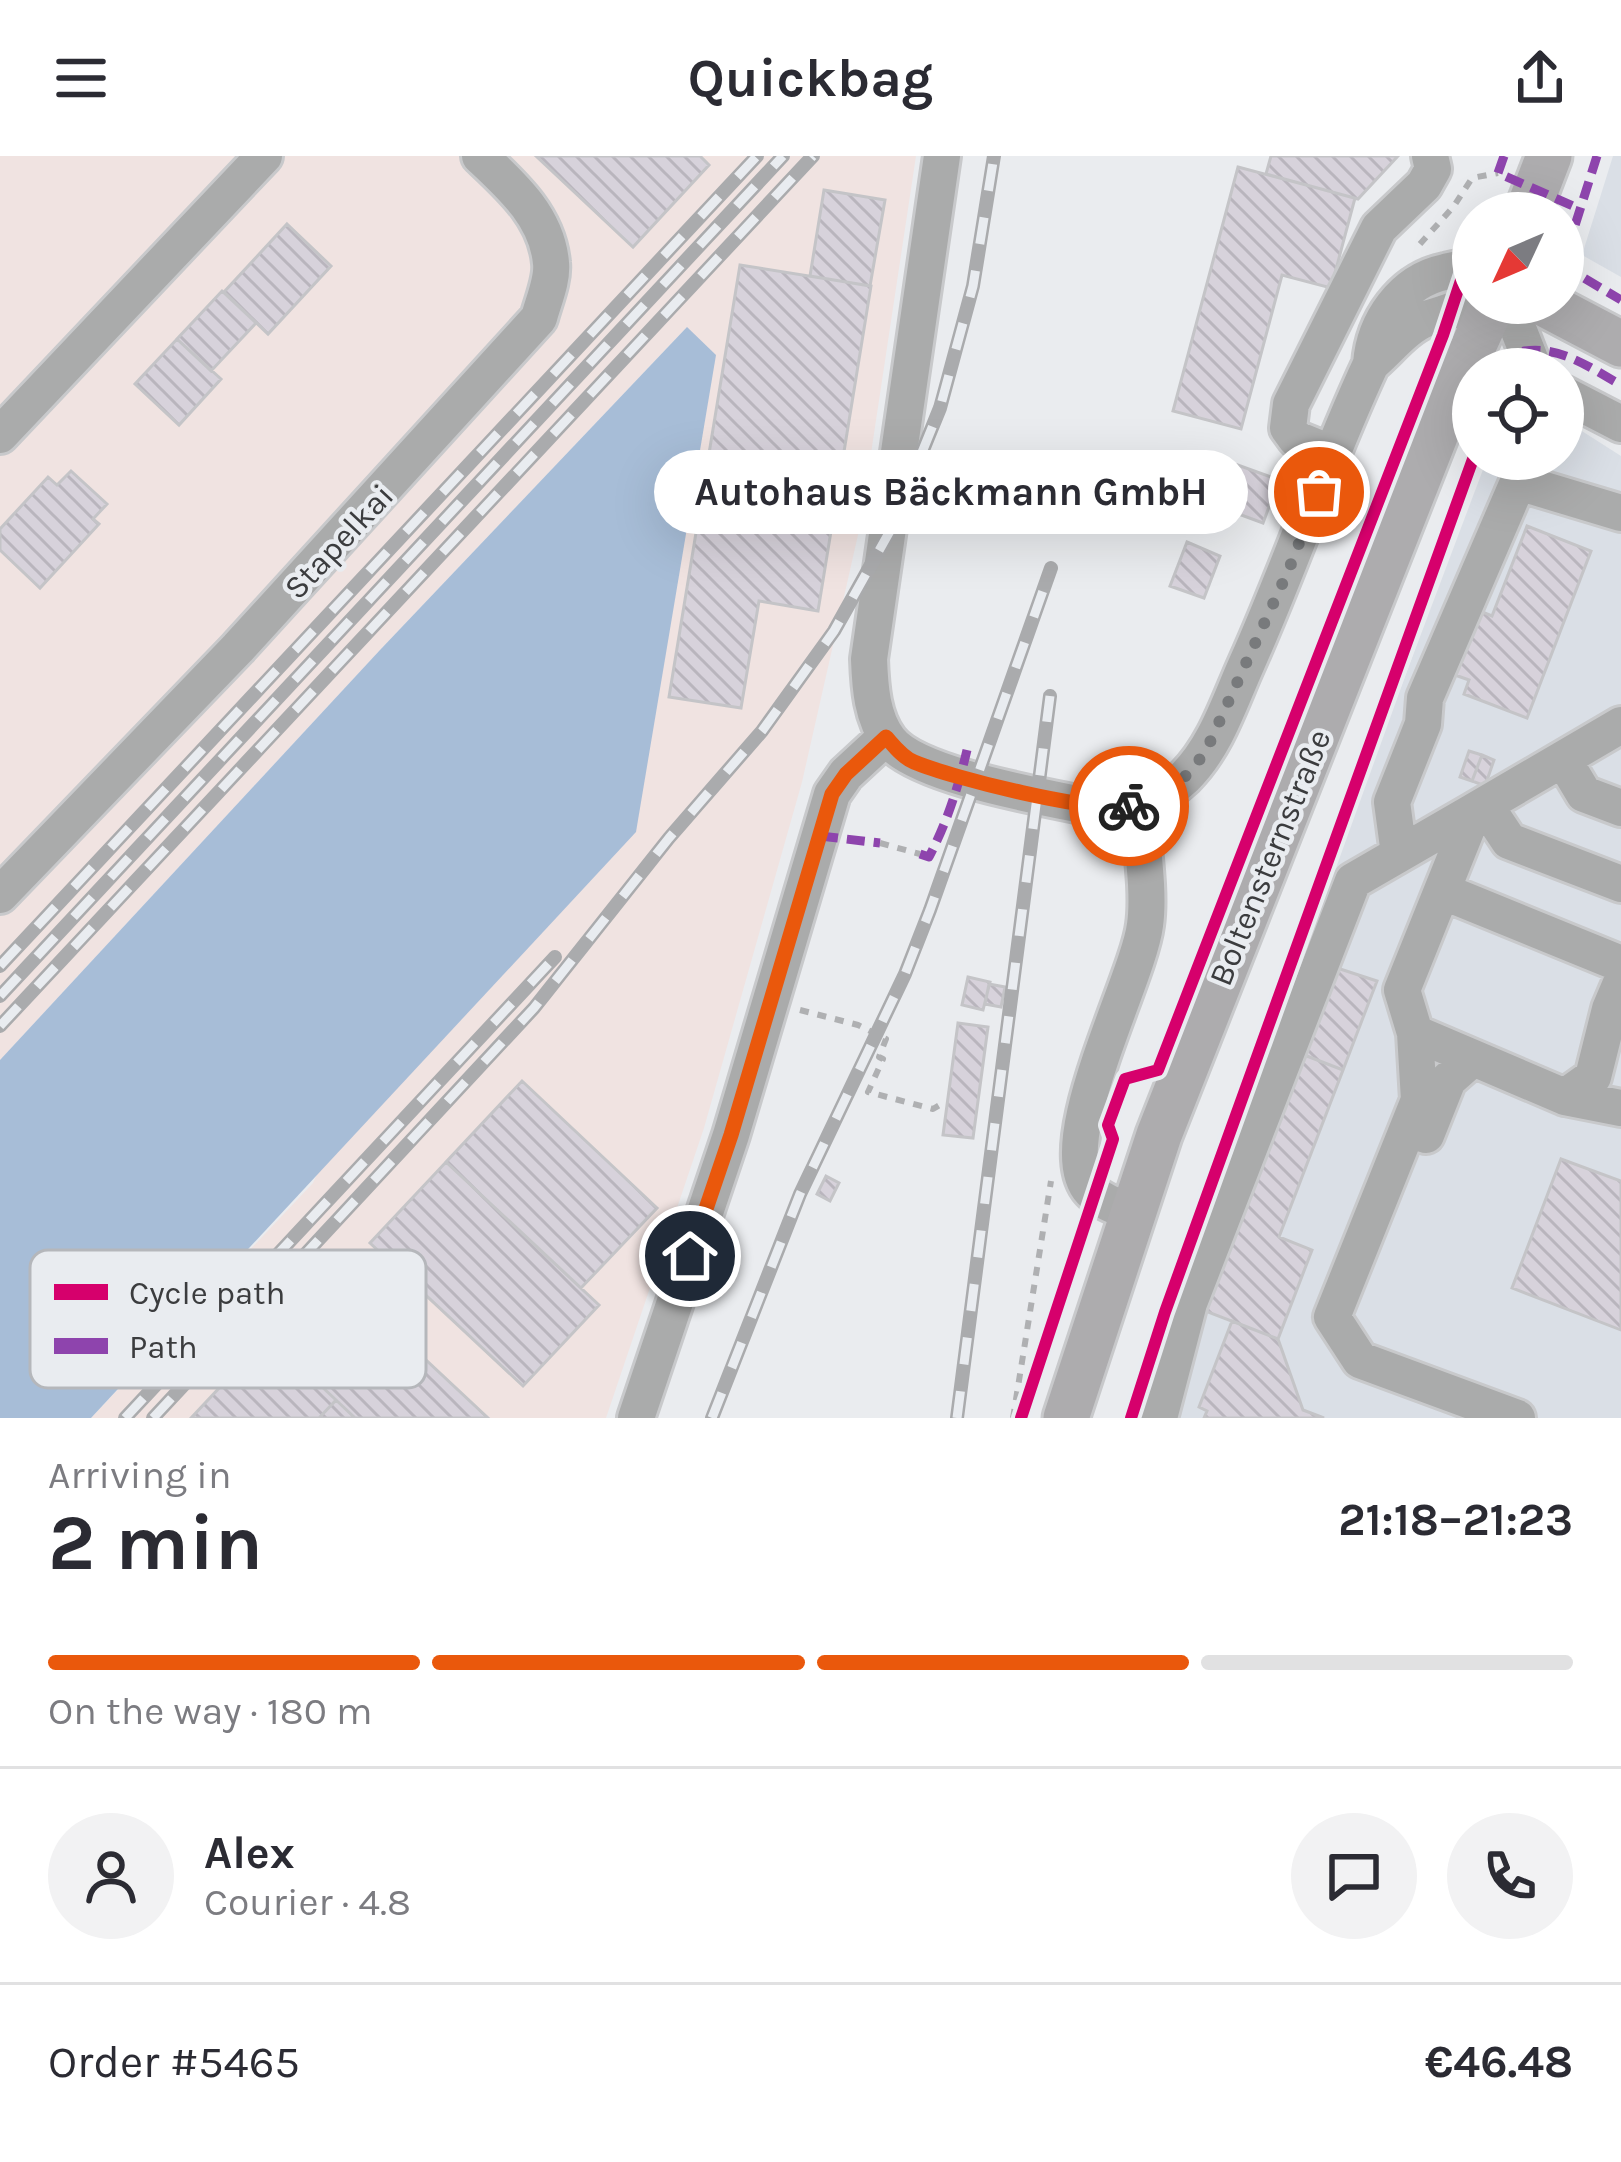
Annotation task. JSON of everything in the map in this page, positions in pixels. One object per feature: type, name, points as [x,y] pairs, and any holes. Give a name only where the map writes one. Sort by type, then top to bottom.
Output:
[{"type":"main road","points":[[1520,192],[1549,156]]},
{"type":"main road","points":[[1583,324],[1621,344]]},
{"type":"main road","name":"Boltensternstraße","points":[[1066,1418],[1131,1213],[1452,421]]},
{"type":"street","points":[[0,435],[264,156]]},
{"type":"street","name":"Stapelkai","points":[[0,895],[238,648],[539,318],[553,267],[542,228],[515,189],[480,156]]},
{"type":"street","points":[[942,156],[868,659],[873,703],[886,737],[913,761],[1092,807],[1139,804],[1183,779],[1205,753],[1289,569],[1371,364],[1373,340],[1389,309],[1407,291],[1432,274],[1452,270]]},
{"type":"street","points":[[1334,454],[1296,439],[1288,428],[1291,404],[1379,229],[1433,169],[1430,156]]},
{"type":"street","points":[[1371,364],[1411,327],[1452,313]]},
{"type":"street","points":[[1584,405],[1621,424]]},
{"type":"street","points":[[1399,854],[1392,802],[1423,724],[1424,698],[1518,482],[1621,513]]},
{"type":"street","points":[[1159,1418],[1189,1304],[1353,881],[1621,725]]},
{"type":"street","points":[[636,1418],[731,1135],[832,794],[886,737]]},
{"type":"street","points":[[1564,759],[1584,794],[1621,808]]},
{"type":"street","points":[[1131,1213],[1093,1195],[1085,1183],[1078,1147],[1145,925],[1139,804]]},
{"type":"street","points":[[1479,808],[1508,841],[1621,884]]},
{"type":"street","points":[[1479,808],[1402,991],[1415,1033],[1419,1100],[1332,1317],[1360,1360],[1517,1418]]},
{"type":"street","points":[[1442,891],[1621,964]]},
{"type":"street","points":[[1579,1087],[1621,983]]},
{"type":"street","points":[[1415,1033],[1473,1058],[1579,1087],[1621,1108]]},
{"type":"street","points":[[1360,1360],[1360,1314],[1371,1276],[1448,1080],[1473,1058]]},
{"type":"path","points":[[1407,291],[1402,264],[1454,206],[1472,178],[1498,173],[1505,192]]},
{"type":"path","points":[[880,843],[920,854]]},
{"type":"path","points":[[827,1016],[886,1039],[868,1092],[933,1109],[943,1103]]},
{"type":"path","points":[[1017,1418],[1052,1172],[1078,1147]]},
{"type":"path","points":[[1017,1418],[1036,1373]]},
{"type":"shaded area","points":[[0,156],[916,156],[860,526],[802,782],[704,1128],[606,1418],[91,1418],[119,1388],[426,1388],[426,1250],[250,1250],[313,1183],[687,327],[0,1060]]},
{"type":"shaded area","points":[[1613,156],[1621,156],[1621,277],[1584,256]]},
{"type":"shaded area","points":[[1584,432],[1621,456],[1621,1418],[1139,1418],[1334,865],[1479,480],[1584,480]]},
{"type":"water","points":[[687,327],[716,355],[636,832],[247,1250],[30,1250],[30,1388],[119,1388],[91,1418],[0,1418],[0,1060]]},
{"type":"building","points":[[536,156],[700,156],[709,165],[633,247]]},
{"type":"building","points":[[1271,156],[1398,156],[1358,199],[1266,174]]},
{"type":"building","points":[[1238,167],[1355,198],[1331,288],[1282,275],[1241,429],[1173,411]]},
{"type":"building","points":[[824,190],[885,200],[870,286],[810,276]]},
{"type":"building","points":[[287,224],[331,266],[268,334],[224,292]]},
{"type":"building","points":[[740,265],[871,286],[818,611],[759,601],[741,708],[669,697]]},
{"type":"building","points":[[222,291],[256,323],[211,371],[177,339]]},
{"type":"building","points":[[177,339],[221,379],[179,425],[135,384]]},
{"type":"building","points":[[1210,455],[1279,480],[1263,523],[1195,498]]},
{"type":"building","points":[[71,471],[107,504],[93,519],[99,524],[40,588],[0,550],[0,529],[48,477],[57,485]]},
{"type":"building","points":[[1527,526],[1591,551],[1527,718],[1464,694],[1469,680],[1455,675],[1480,611],[1492,616]]},
{"type":"building","points":[[1187,542],[1220,556],[1204,598],[1170,586]]},
{"type":"building","points":[[1469,751],[1482,755],[1472,781],[1460,777]]},
{"type":"building","points":[[1482,755],[1494,760],[1485,786],[1472,781]]},
{"type":"building","points":[[1334,967],[1377,981],[1343,1070],[1299,1053]]},
{"type":"building","points":[[968,977],[990,982],[983,1010],[962,1005]]},
{"type":"building","points":[[989,984],[1005,987],[1001,1007],[985,1004]]},
{"type":"building","points":[[958,1023],[988,1027],[973,1138],[943,1135]]},
{"type":"building","points":[[1299,1053],[1343,1070],[1279,1237],[1312,1250],[1278,1339],[1200,1309]]},
{"type":"building","points":[[522,1081],[657,1208],[581,1288],[446,1162]]},
{"type":"building","points":[[1561,1159],[1621,1181],[1621,1330],[1512,1288]]},
{"type":"building","points":[[446,1162],[599,1305],[523,1386],[426,1295],[426,1250],[377,1250],[370,1243]]},
{"type":"building","points":[[826,1176],[839,1183],[830,1201],[817,1194]]},
{"type":"building","points":[[1232,1321],[1278,1339],[1303,1410],[1324,1418],[1204,1418],[1207,1411],[1199,1407]]},
{"type":"building","points":[[426,1360],[488,1418],[355,1418],[323,1388],[426,1388]]},
{"type":"building","points":[[219,1388],[323,1388],[336,1400],[319,1418],[191,1418]]},
{"type":"building","points":[[336,1400],[355,1418],[319,1418]]},
{"type":"railway","points":[[0,966],[757,156]]},
{"type":"railway","points":[[0,996],[783,156]]},
{"type":"railway","points":[[0,1026],[813,156]]},
{"type":"railway","points":[[309,1250],[534,1008],[669,838],[762,731],[834,631],[890,531],[940,408],[973,286],[994,156]]},
{"type":"railway","points":[[712,1418],[800,1194],[905,974],[1051,568]]},
{"type":"railway","points":[[957,1418],[1050,696]]},
{"type":"railway","points":[[282,1250],[555,957]]},
{"type":"railway","points":[[125,1418],[153,1388]]},
{"type":"railway","points":[[153,1418],[181,1388]]},
{"type":"marked path","points":[[1504,156],[1498,173],[1541,192]]},
{"type":"marked path","points":[[1597,156],[1565,257],[1584,278],[1621,300]]},
{"type":"marked path","points":[[1584,365],[1621,385]]},
{"type":"marked path","points":[[920,854],[929,857],[935,844],[967,750]]},
{"type":"marked path","points":[[820,836],[880,843]]},
{"type":"cycle path","points":[[1021,1418],[1113,1139],[1108,1125],[1125,1079],[1158,1070],[1452,308]]},
{"type":"cycle path","points":[[1131,1418],[1465,480]]},
{"type":"way so far","points":[[1129,806],[1162,794],[1183,779],[1205,753],[1319,492]]},
{"type":"place","name":"Autohaus Bäckmann GmbH","points":[[1319,492]]},
{"type":"route","points":[[690,1256],[731,1135],[832,794],[846,774],[886,737],[902,755],[950,772],[1092,807],[1129,806]]}]
